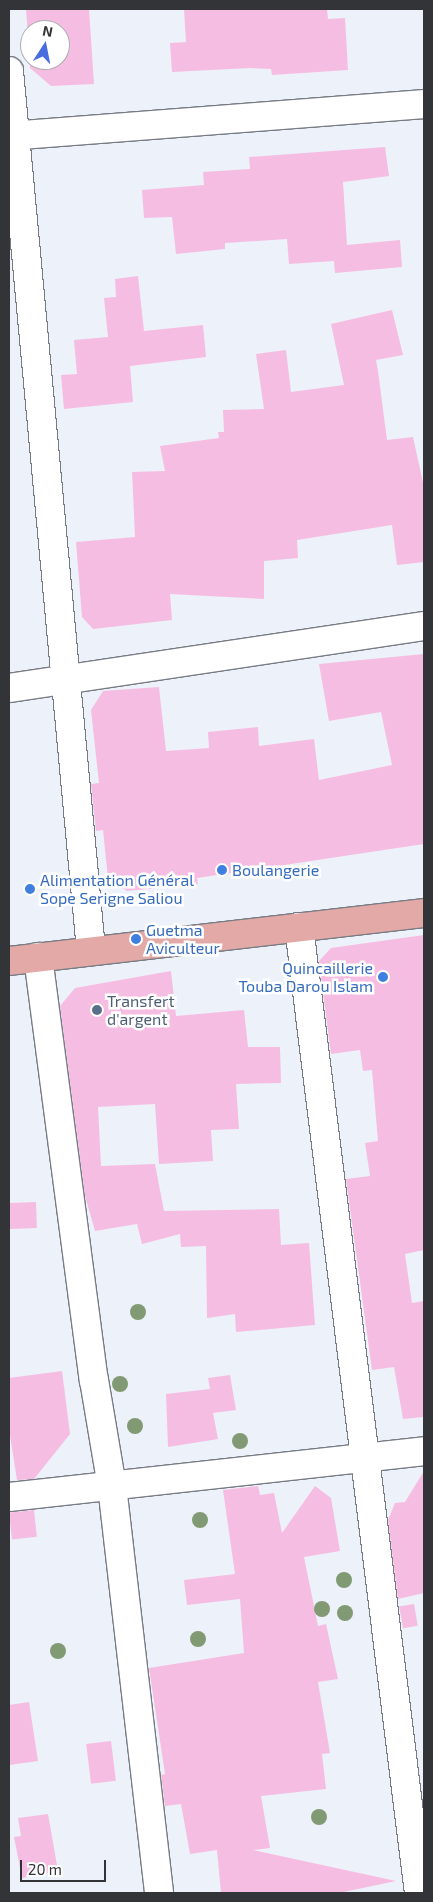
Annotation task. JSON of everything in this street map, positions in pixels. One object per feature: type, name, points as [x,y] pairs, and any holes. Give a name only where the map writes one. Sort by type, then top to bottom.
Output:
[{"type":"main road","points":[[9,960],[424,913]]},
{"type":"street","points":[[9,71],[13,135],[91,950]]},
{"type":"street","points":[[13,135],[424,104]]},
{"type":"street","points":[[9,688],[424,626]]},
{"type":"street","points":[[299,927],[345,1272],[364,1460],[419,1893]]},
{"type":"street","points":[[38,957],[94,1380],[112,1486],[159,1893]]},
{"type":"street","points":[[9,1497],[112,1486],[255,1467],[364,1460],[424,1451]]},
{"type":"building","points":[[26,9],[89,9],[94,84],[51,86],[32,70],[70,70],[70,20],[27,20]]},
{"type":"building","points":[[184,9],[327,9],[328,19],[345,18],[348,70],[272,75],[271,69],[250,68],[172,72],[170,43],[186,42]]},
{"type":"building","points":[[385,147],[389,176],[343,182],[347,245],[400,240],[402,267],[335,273],[334,261],[289,264],[287,239],[225,243],[225,249],[176,254],[172,217],[144,218],[142,190],[204,185],[203,172],[250,169],[249,157]]},
{"type":"building","points":[[138,276],[144,331],[203,325],[206,357],[130,366],[133,402],[64,409],[61,375],[77,374],[74,340],[108,337],[104,298],[116,297],[115,279]]},
{"type":"building","points":[[392,310],[403,355],[376,360],[387,440],[413,437],[424,487],[424,562],[397,565],[392,525],[297,540],[298,558],[264,561],[264,599],[170,594],[172,620],[93,629],[82,617],[76,542],[135,537],[132,472],[165,471],[160,446],[219,438],[218,432],[224,432],[223,410],[264,409],[256,354],[286,350],[291,392],[344,385],[331,324]]},
{"type":"building","points":[[424,654],[424,844],[197,878],[198,884],[127,891],[108,879],[103,830],[96,831],[91,784],[99,783],[91,710],[103,691],[159,687],[166,751],[209,748],[208,732],[258,727],[259,746],[314,739],[319,780],[392,765],[381,712],[329,721],[319,664]]},
{"type":"building","points":[[424,935],[424,1250],[405,1254],[412,1303],[424,1301],[424,1417],[403,1419],[394,1367],[372,1370],[346,1179],[370,1176],[365,1143],[378,1141],[372,1070],[363,1071],[360,1050],[331,1054],[319,961],[331,948]]},
{"type":"building","points":[[171,971],[176,1016],[244,1010],[248,1047],[280,1047],[281,1083],[236,1084],[239,1129],[211,1130],[213,1161],[159,1164],[155,1104],[98,1107],[101,1166],[155,1164],[164,1211],[279,1209],[281,1245],[309,1243],[315,1325],[236,1332],[235,1314],[207,1318],[206,1246],[181,1247],[180,1234],[142,1244],[137,1224],[95,1231],[85,1196],[60,1006],[75,988]]},
{"type":"building","points":[[36,1202],[37,1228],[10,1229],[9,1203]]},
{"type":"building","points":[[62,1371],[70,1434],[34,1479],[17,1480],[9,1429],[9,1378]]},
{"type":"building","points":[[230,1375],[236,1410],[213,1413],[218,1439],[168,1447],[166,1394],[210,1389],[208,1378]]},
{"type":"building","points":[[424,1471],[424,1593],[398,1599],[388,1520],[395,1503],[405,1502]]},
{"type":"building","points":[[258,1486],[260,1495],[274,1493],[282,1533],[315,1486],[331,1498],[340,1551],[304,1557],[318,1626],[326,1624],[338,1679],[318,1682],[330,1753],[322,1754],[326,1789],[261,1796],[270,1848],[253,1850],[396,1881],[339,1893],[221,1893],[217,1850],[190,1854],[181,1804],[165,1806],[161,1775],[165,1774],[149,1668],[244,1653],[240,1599],[187,1605],[184,1580],[235,1574],[223,1490]]},
{"type":"building","points":[[34,1510],[37,1537],[12,1539],[9,1513]]},
{"type":"building","points":[[414,1604],[418,1626],[403,1628],[399,1607]]},
{"type":"building","points":[[29,1702],[38,1761],[9,1765],[9,1705]]},
{"type":"building","points":[[111,1741],[116,1781],[91,1784],[86,1744]]},
{"type":"building","points":[[48,1814],[58,1871],[22,1878],[14,1837],[21,1836],[18,1818]]},
{"type":"place","name":"Boulangerie","points":[[222,870]]},
{"type":"place","name":"Alimentation Général Sope Serigne Saliou","points":[[30,889]]},
{"type":"place","name":"Guetma Aviculteur","points":[[136,939]]},
{"type":"place","name":"Quincaillerie Touba Darou Islam","points":[[383,977]]},
{"type":"place","name":"Transfert d'argent","points":[[97,1010]]}]
